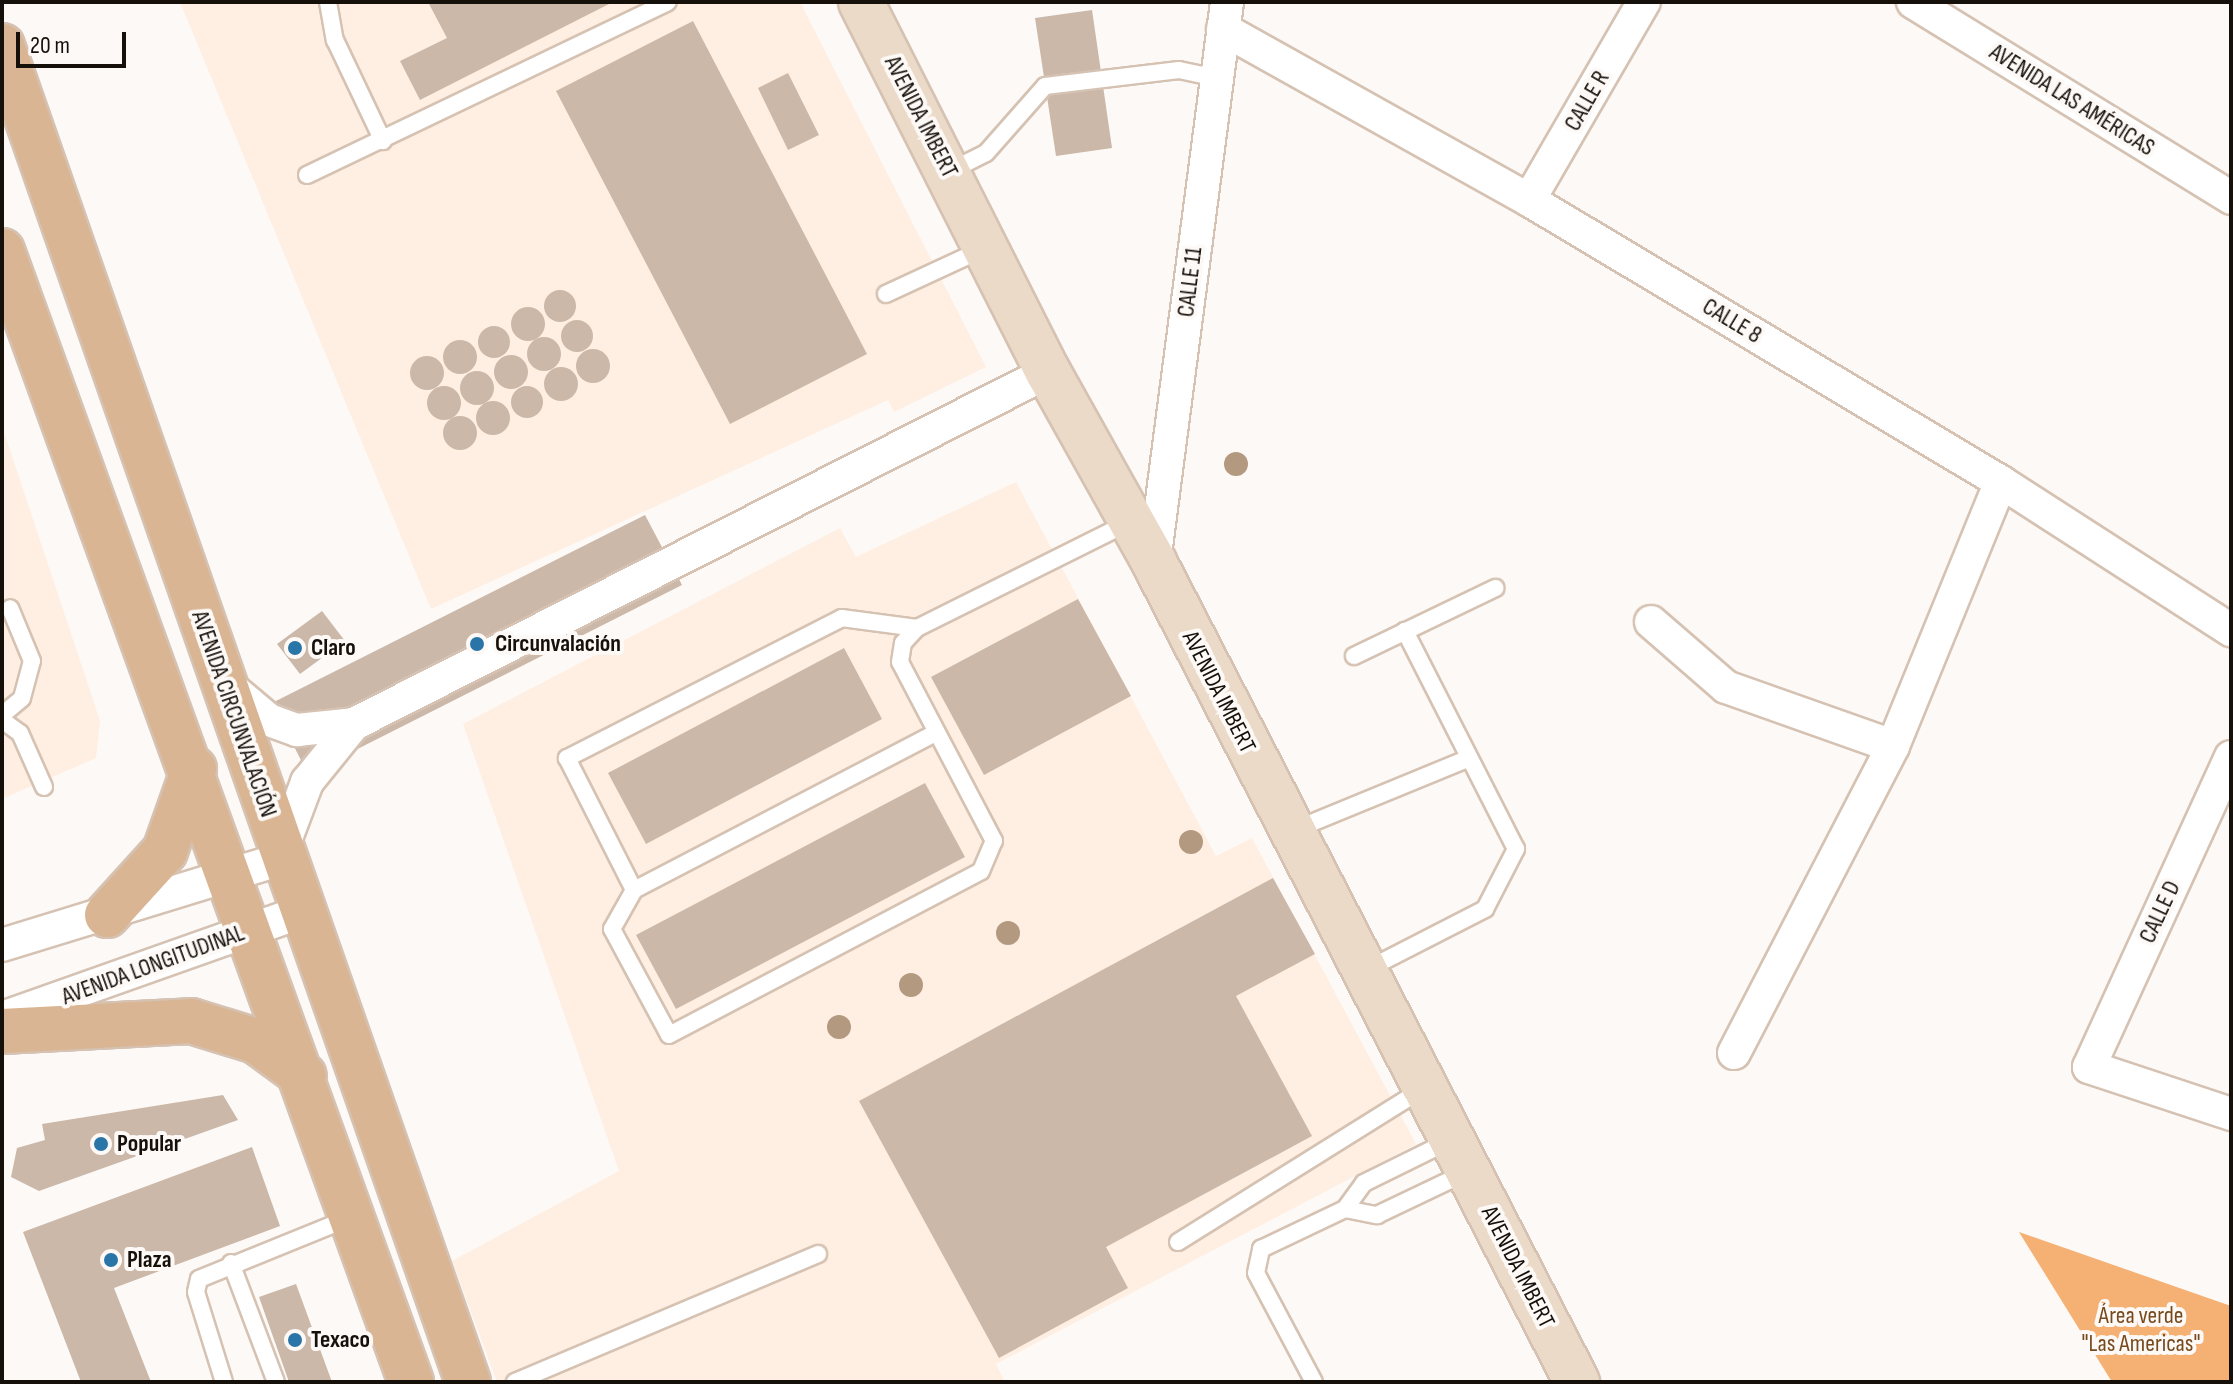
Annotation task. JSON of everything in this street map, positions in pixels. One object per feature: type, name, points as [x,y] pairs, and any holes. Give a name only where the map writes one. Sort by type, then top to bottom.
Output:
[{"type":"main road","name":"AVENIDA IMBERT","points":[[861,2],[1048,372],[1154,562],[1289,832],[1426,1087],[1577,1382]]},
{"type":"main road","name":"AVENIDA CIRCUNVALACIÓN","points":[[2,46],[468,1382]]},
{"type":"main road","points":[[2,251],[194,769],[411,1382]]},
{"type":"main road","points":[[107,915],[165,851],[194,769]]},
{"type":"main road","points":[[2,1031],[191,1021],[256,1041],[304,1076]]},
{"type":"street","name":"CALLE R","points":[[1529,200],[1644,2]]},
{"type":"street","name":"AVENIDA LAS AMÉRICAS","points":[[1913,2],[2231,198]]},
{"type":"street","name":"CALLE 8","points":[[1225,16],[2001,482],[2231,630]]},
{"type":"street","name":"CALLE 11","points":[[1154,562],[1225,16]]},
{"type":"street","points":[[223,681],[269,720],[297,730],[354,724],[1048,372]]},
{"type":"street","points":[[1734,1053],[1893,746],[2001,482]]},
{"type":"street","points":[[1651,622],[1726,687],[1893,746]]},
{"type":"street","points":[[2,945],[233,877],[284,854],[307,782],[354,724]]},
{"type":"street","name":"CALLE D","points":[[2231,757],[2089,1067],[2231,1114]]},
{"type":"street","name":"AVENIDA LONGITUDINAL","points":[[2,1018],[304,911]]},
{"type":"lane","points":[[328,2],[335,40],[383,141]]},
{"type":"lane","points":[[307,175],[668,2]]},
{"type":"lane","points":[[949,172],[986,153],[1045,86],[1179,70],[1216,78]]},
{"type":"lane","points":[[886,294],[986,247]]},
{"type":"lane","points":[[935,733],[634,890],[612,929],[669,1035],[981,871],[994,841],[900,662],[903,643],[917,628],[1131,521]]},
{"type":"lane","points":[[1354,656],[1495,588]]},
{"type":"lane","points":[[10,608],[32,661],[22,698],[2,718],[20,733],[44,787]]},
{"type":"lane","points":[[634,890],[567,758],[842,618],[917,628]]},
{"type":"lane","points":[[1363,971],[1463,924],[1485,909],[1506,877],[1516,849],[1467,759],[1405,631]]},
{"type":"lane","points":[[1289,832],[1467,759]]},
{"type":"lane","points":[[1178,1242],[1426,1087]]},
{"type":"lane","points":[[1345,1209],[1377,1215],[1461,1155]]},
{"type":"lane","points":[[1314,1382],[1256,1273],[1256,1259],[1261,1249],[1345,1209],[1364,1183],[1461,1155]]},
{"type":"lane","points":[[224,1382],[196,1292],[203,1274],[353,1217]]},
{"type":"lane","points":[[515,1382],[818,1254]]},
{"type":"lane","points":[[231,1263],[276,1382]]},
{"type":"shaded area","points":[[180,2],[800,2],[986,367],[894,412],[888,400],[431,609]]},
{"type":"shaded area","points":[[2,426],[100,721],[96,758],[2,799]]},
{"type":"shaded area","points":[[1016,482],[1216,856],[1252,838],[1416,1144],[996,1364],[1005,1382],[497,1382],[452,1261],[619,1171],[463,724],[840,528],[856,557]]},
{"type":"green space","name":"Área verde \"Las Americas\"","points":[[2019,1232],[2231,1306],[2231,1382],[2112,1382]]},
{"type":"building","points":[[428,2],[613,2],[420,100],[400,61],[447,38]]},
{"type":"building","points":[[1092,10],[1112,148],[1056,156],[1035,18]]},
{"type":"building","points":[[693,21],[867,354],[730,424],[556,91]]},
{"type":"building","points":[[788,73],[819,135],[788,150],[758,88]]},
{"type":"building","points":[[560,290],[572,294],[576,306],[572,318],[560,322],[548,318],[544,306],[548,294]]},
{"type":"building","points":[[528,307],[540,312],[545,324],[540,336],[528,341],[516,336],[511,324],[516,312]]},
{"type":"building","points":[[577,320],[589,324],[593,336],[589,348],[577,352],[565,348],[561,336],[565,324]]},
{"type":"building","points":[[494,326],[506,330],[510,342],[506,354],[494,358],[482,354],[478,342],[482,330]]},
{"type":"building","points":[[544,337],[556,342],[561,354],[556,366],[544,371],[532,366],[527,354],[532,342]]},
{"type":"building","points":[[460,340],[472,345],[477,357],[472,369],[460,374],[448,369],[443,357],[448,345]]},
{"type":"building","points":[[593,349],[605,354],[610,366],[605,378],[593,383],[581,378],[576,366],[581,354]]},
{"type":"building","points":[[511,355],[523,360],[528,372],[523,384],[511,389],[499,384],[494,372],[499,360]]},
{"type":"building","points":[[427,356],[439,361],[444,373],[439,385],[427,390],[415,385],[410,373],[415,361]]},
{"type":"building","points":[[561,367],[573,372],[578,384],[573,396],[561,401],[549,396],[544,384],[549,372]]},
{"type":"building","points":[[477,371],[489,376],[494,388],[489,400],[477,405],[465,400],[460,388],[465,376]]},
{"type":"building","points":[[444,386],[456,391],[461,403],[456,415],[444,420],[432,415],[427,403],[432,391]]},
{"type":"building","points":[[527,386],[539,390],[543,402],[539,414],[527,418],[515,414],[511,402],[515,390]]},
{"type":"building","points":[[493,401],[505,406],[510,418],[505,430],[493,435],[481,430],[476,418],[481,406]]},
{"type":"building","points":[[460,416],[472,421],[477,433],[472,445],[460,450],[448,445],[443,433],[448,421]]},
{"type":"building","name":"Circunvalación","points":[[645,515],[682,585],[308,774],[272,703]]},
{"type":"building","points":[[1078,599],[1131,696],[984,775],[931,677]]},
{"type":"building","points":[[322,611],[345,641],[300,674],[277,644]]},
{"type":"building","points":[[844,648],[882,719],[646,844],[608,773]]},
{"type":"building","points":[[925,783],[965,857],[676,1009],[636,935]]},
{"type":"building","points":[[1273,878],[1315,954],[1236,996],[1312,1136],[1106,1247],[1128,1288],[999,1358],[859,1101]]},
{"type":"building","name":"Popular","points":[[223,1095],[238,1120],[39,1191],[11,1177],[17,1148],[45,1140],[42,1124]]},
{"type":"building","name":"Plaza","points":[[252,1147],[280,1226],[114,1288],[151,1382],[81,1382],[23,1232]]},
{"type":"building","name":"Texaco","points":[[296,1284],[332,1382],[289,1382],[259,1297]]},
{"type":"place","name":"Circunvalación","points":[[477,644]]},
{"type":"place","name":"Claro","points":[[295,648]]},
{"type":"place","name":"Popular","points":[[101,1144]]},
{"type":"place","name":"Plaza","points":[[111,1260]]},
{"type":"place","name":"Texaco","points":[[295,1340]]}]
